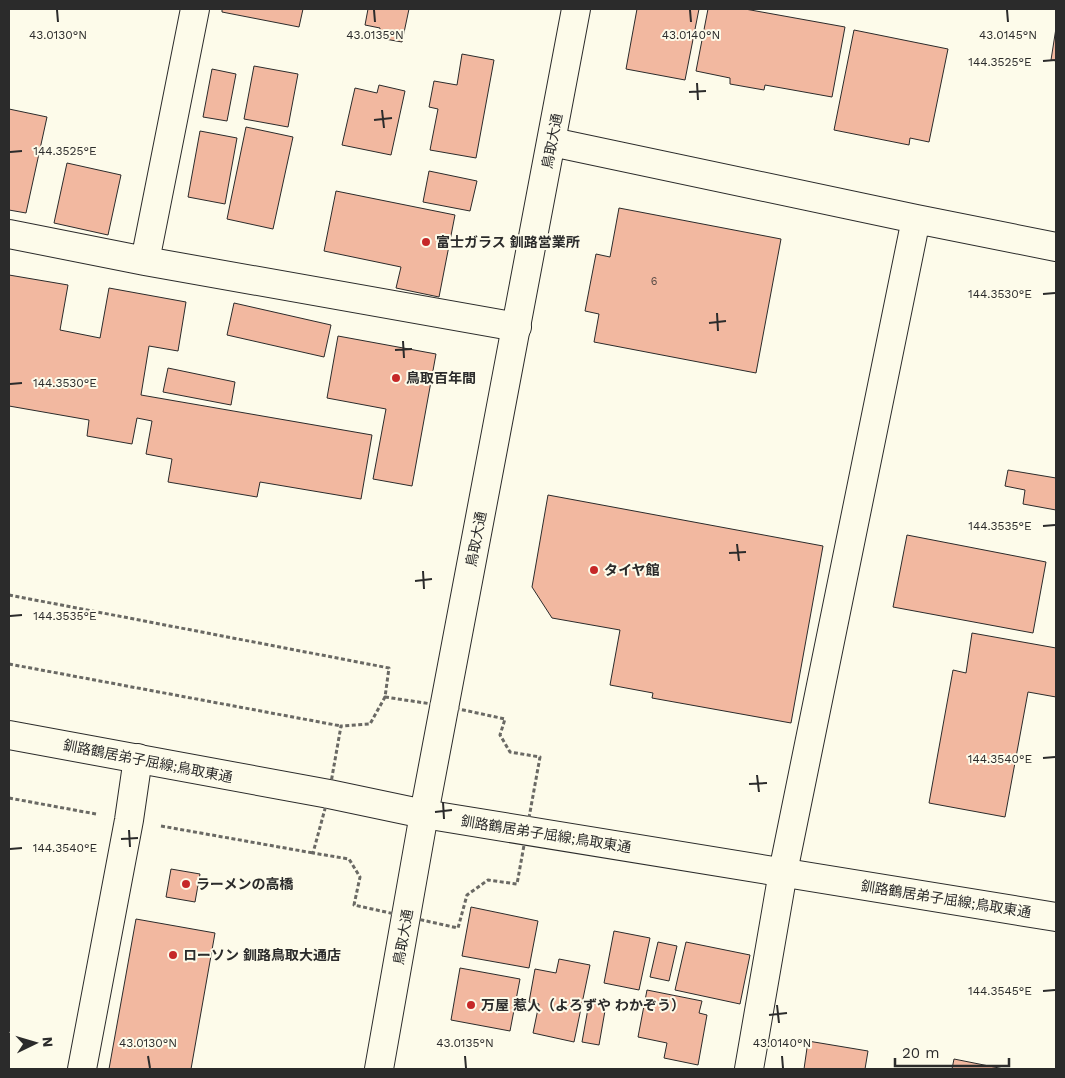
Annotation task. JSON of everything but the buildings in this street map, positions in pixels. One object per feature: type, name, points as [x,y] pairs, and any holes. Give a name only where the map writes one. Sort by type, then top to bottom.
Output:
[{"type":"main road","points":[[145,261],[195,9]]},
{"type":"main road","name":"鳥取大通","points":[[379,1069],[424,814],[576,9]]},
{"type":"main road","points":[[552,142],[1056,247]]},
{"type":"main road","points":[[749,1069],[784,872],[916,219]]},
{"type":"main road","points":[[9,234],[145,261],[517,327]]},
{"type":"main road","name":"釧路鶴居弟子屈線;鳥取東通","points":[[9,735],[138,758],[424,814],[1056,917]]},
{"type":"main road","points":[[82,1069],[129,820],[138,758]]},
{"type":"path","points":[[9,595],[389,668],[385,697]]},
{"type":"path","points":[[9,664],[341,726]]},
{"type":"place","name":"富士ガラス 釧路営業所","points":[[426,242]]},
{"type":"place","name":"鳥取百年間","points":[[396,378]]},
{"type":"place","name":"タイヤ館","points":[[594,570]]},
{"type":"place","name":"ラーメンの高橋","points":[[186,884]]},
{"type":"place","name":"ローソン 釧路鳥取大通店","points":[[173,955]]},
{"type":"place","name":"万屋 惹人（よろずや わかぞう）","points":[[471,1005]]}]
